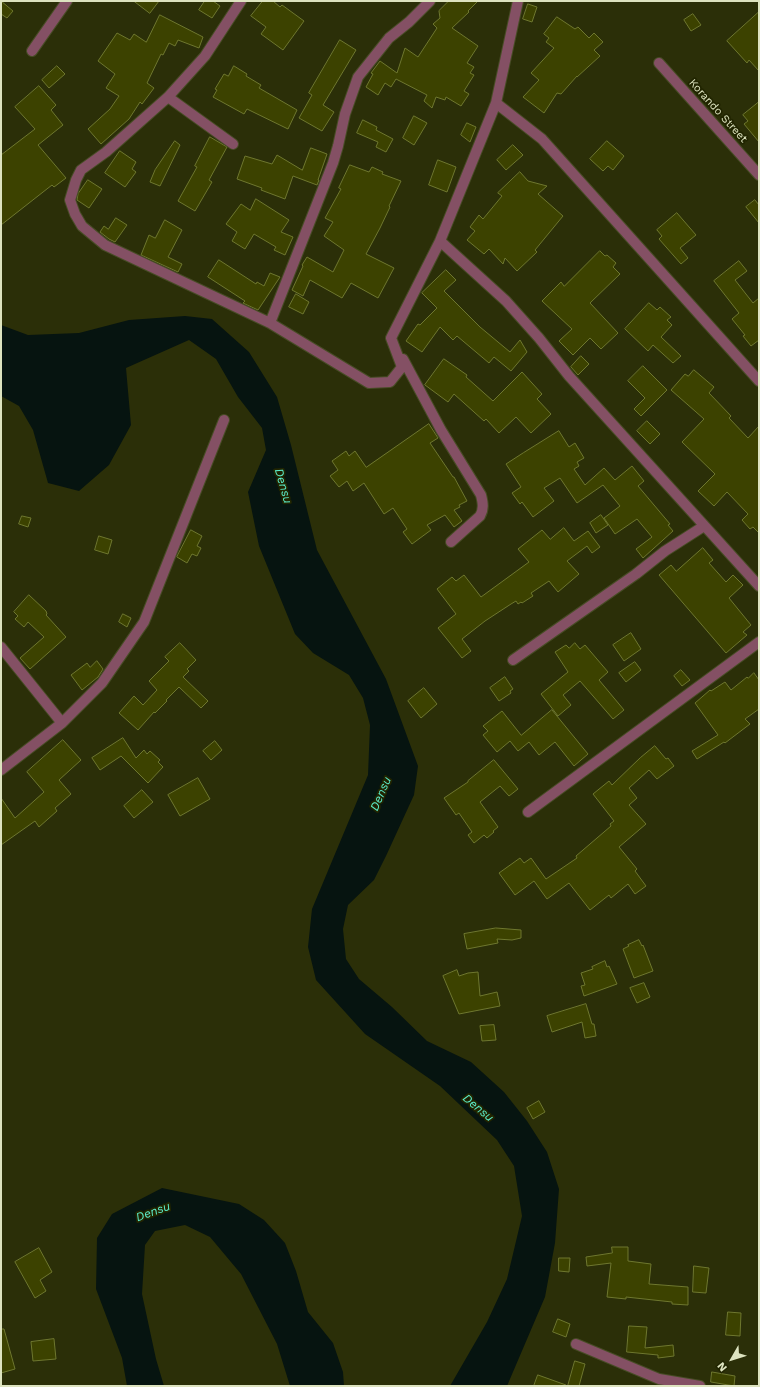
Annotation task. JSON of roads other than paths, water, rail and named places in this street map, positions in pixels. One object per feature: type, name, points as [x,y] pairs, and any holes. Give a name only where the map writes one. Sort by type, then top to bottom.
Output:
[{"type":"street","points":[[32,51],[67,1]]},
{"type":"street","points":[[241,1],[205,56],[168,97],[106,152],[81,170],[76,180],[70,200],[75,214],[82,226],[105,245],[270,323],[369,383],[390,382],[402,367],[391,338],[440,241],[496,103],[518,1]]},
{"type":"street","points":[[270,323],[333,163],[345,114],[358,77],[389,38],[409,22],[430,1]]},
{"type":"street","name":"Korando Street","points":[[659,63],[759,175]]},
{"type":"street","points":[[168,97],[233,144]]},
{"type":"street","points":[[496,103],[542,140],[759,381]]},
{"type":"street","points":[[440,241],[506,301],[539,338],[569,376],[759,586]]},
{"type":"street","points":[[391,338],[441,430],[483,500],[483,511],[480,516],[450,542]]},
{"type":"street","points":[[1,770],[62,722],[102,683],[144,622],[224,420]]},
{"type":"street","points":[[513,660],[636,574],[665,551],[704,526]]},
{"type":"street","points":[[528,812],[759,642]]},
{"type":"street","points":[[1,647],[62,722]]},
{"type":"street","points":[[576,1344],[659,1379],[700,1386]]},
{"type":"water","name":"Densu","points":[[185,316],[212,319],[249,352],[277,397],[291,445],[317,550],[386,679],[418,766],[414,795],[374,880],[348,905],[343,929],[346,959],[359,979],[392,1007],[427,1041],[471,1062],[504,1092],[527,1121],[547,1152],[559,1189],[555,1243],[545,1297],[507,1386],[450,1386],[487,1322],[507,1279],[522,1216],[514,1166],[497,1140],[440,1086],[365,1034],[316,980],[308,947],[312,909],[368,775],[370,725],[363,698],[349,675],[313,653],[295,634],[259,546],[248,492],[266,450],[262,428],[238,397],[216,359],[189,340],[126,368],[131,425],[109,465],[79,491],[48,483],[33,430],[19,406],[1,396],[1,325],[28,335],[79,333],[129,320]]},
{"type":"water","name":"Densu","points":[[162,1188],[239,1204],[264,1220],[285,1243],[296,1271],[308,1312],[333,1343],[343,1372],[344,1386],[290,1386],[277,1344],[241,1274],[210,1237],[185,1225],[155,1231],[145,1245],[142,1294],[156,1359],[164,1386],[127,1386],[122,1358],[96,1289],[97,1238],[112,1214]]}]
